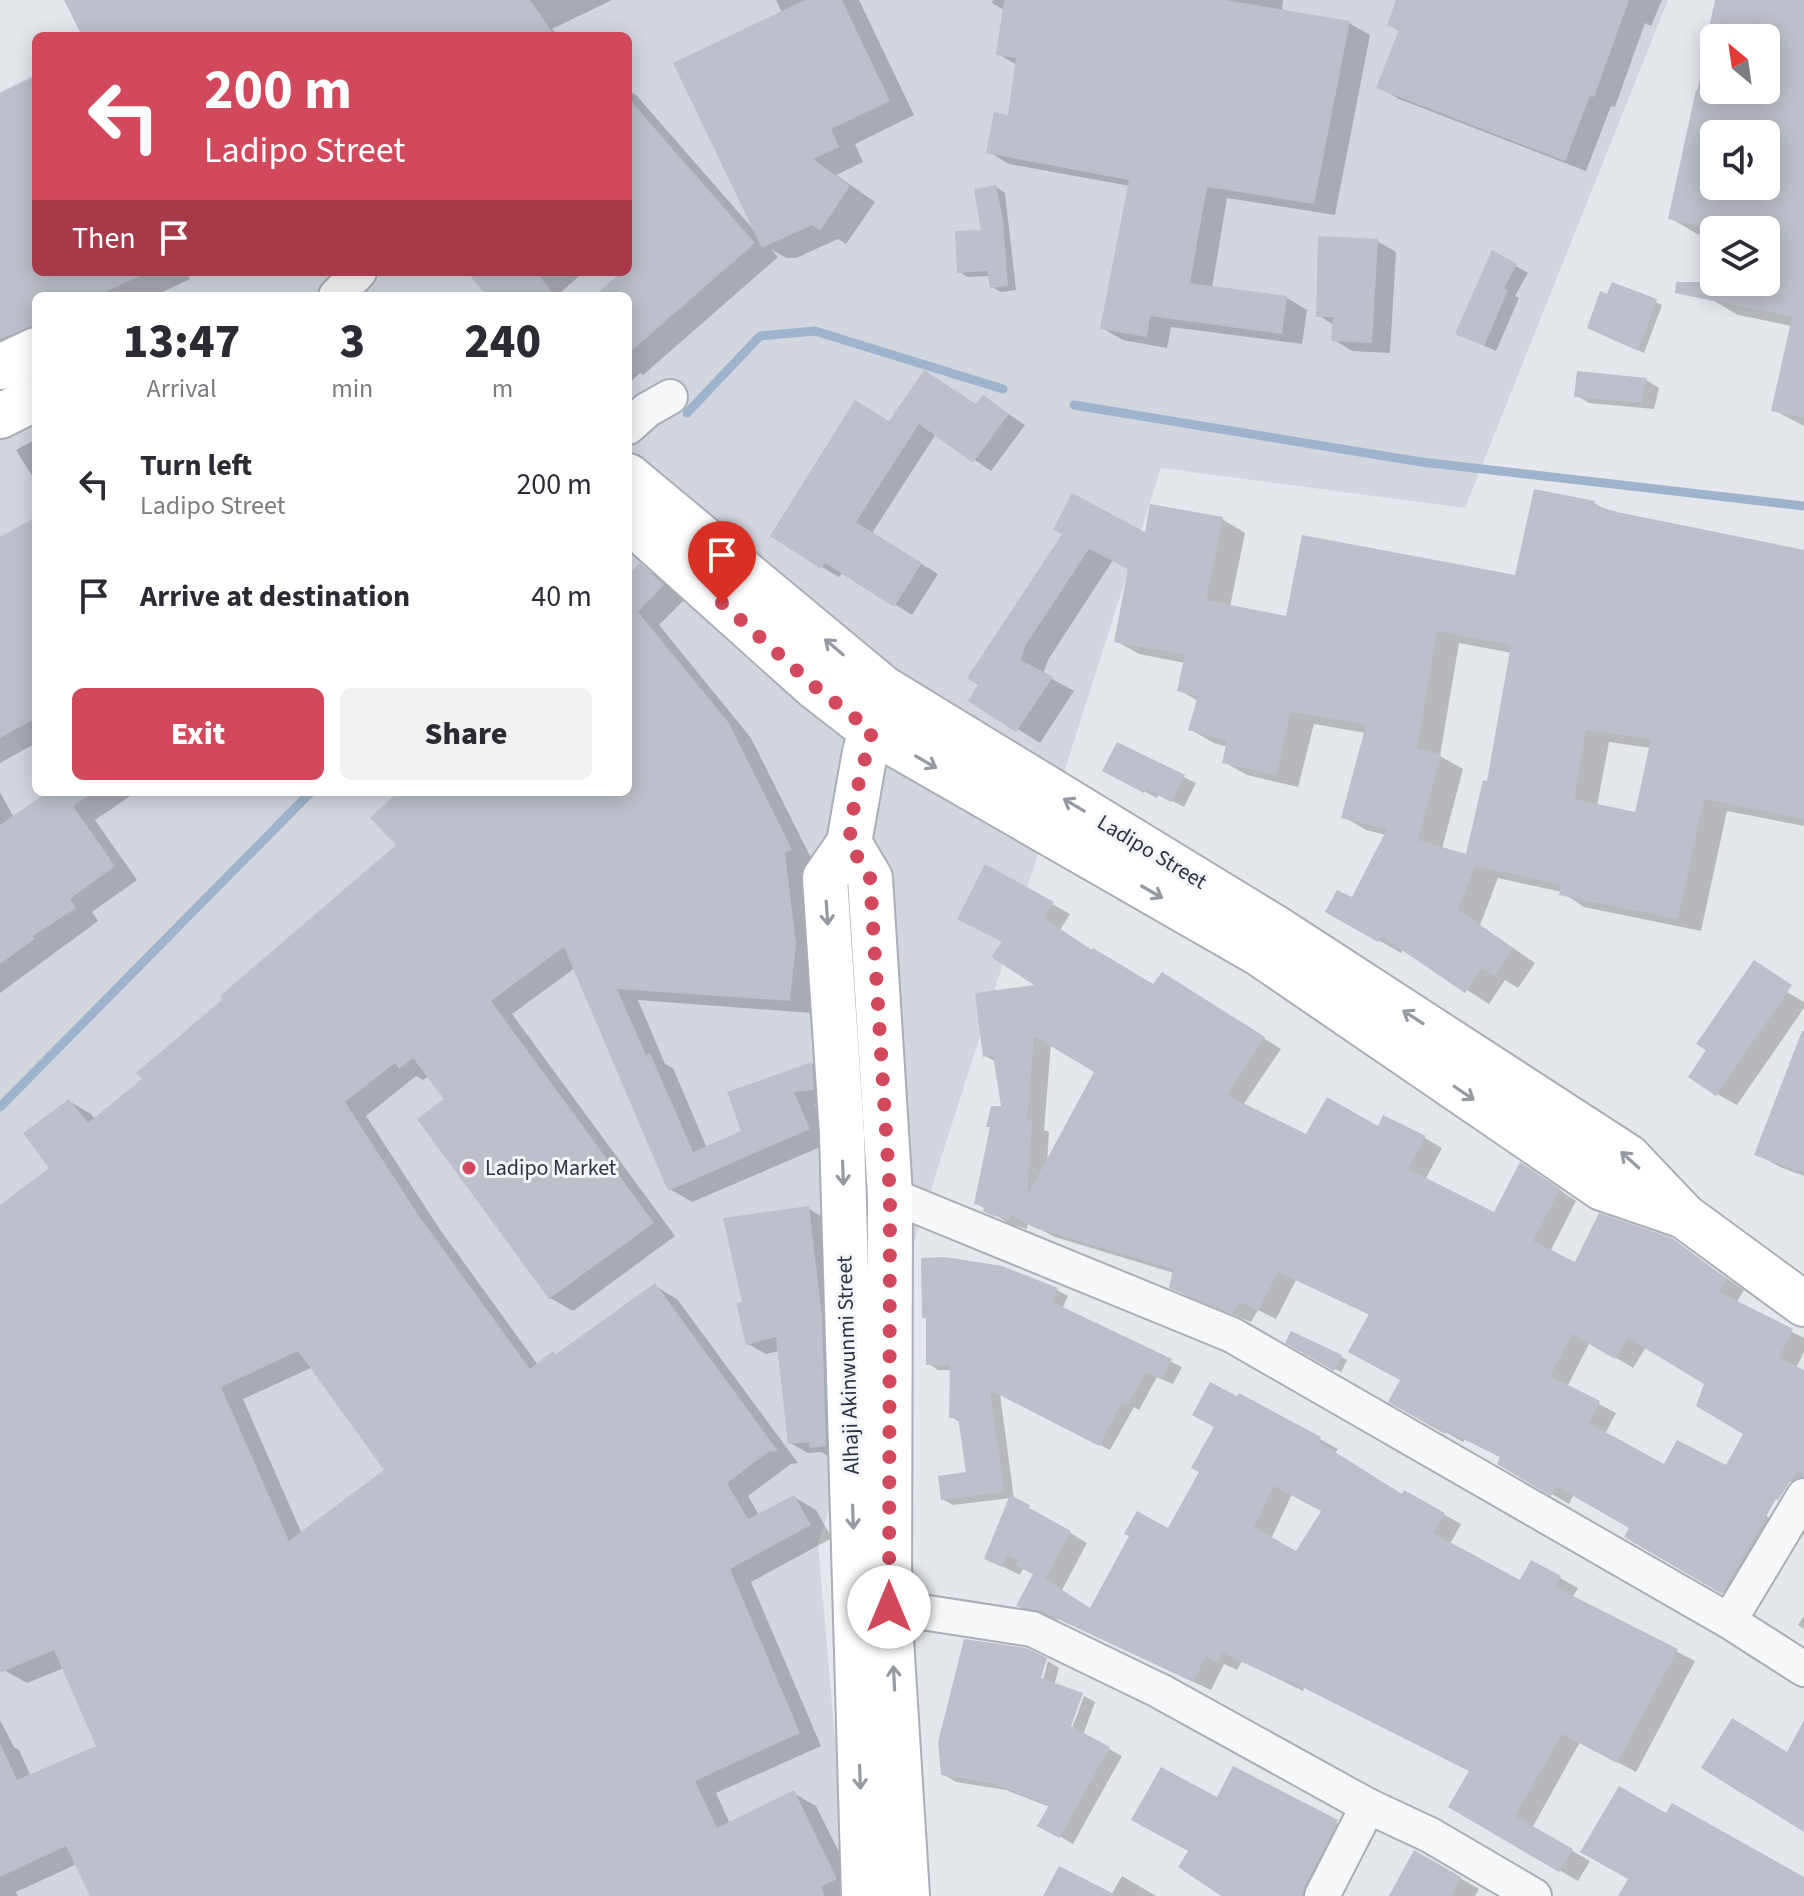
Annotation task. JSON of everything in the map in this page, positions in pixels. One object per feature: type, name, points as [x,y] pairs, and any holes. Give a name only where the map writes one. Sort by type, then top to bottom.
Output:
[{"type":"main road","points":[[0,367],[32,352]]},
{"type":"main road","points":[[0,416],[32,400]]},
{"type":"main road","name":"Ladipo Street","points":[[632,479],[883,688],[1274,927],[1628,1157],[1684,1216],[1804,1304]]},
{"type":"main road","name":"Ladipo Street","points":[[632,523],[814,686],[872,731],[1260,954],[1602,1188],[1684,1216]]},
{"type":"main road","name":"Alhaji Akinwunmi Street","points":[[864,1896],[842,1134],[825,878],[849,843],[855,798],[883,688]]},
{"type":"main road","name":"Alhaji Akinwunmi Street","points":[[849,843],[870,878],[890,1195],[889,1607],[907,1896]]},
{"type":"street","points":[[340,292],[355,276]]},
{"type":"street","points":[[632,423],[647,410],[670,397]]},
{"type":"street","points":[[890,1195],[1232,1335],[1729,1621],[1804,1669]]},
{"type":"street","points":[[1729,1621],[1804,1496]]},
{"type":"street","points":[[889,1607],[1032,1629],[1160,1691],[1368,1806],[1430,1835],[1534,1896]]},
{"type":"street","points":[[1322,1896],[1368,1806]]},
{"type":"shaded area","name":"Ladipo Market","points":[[188,0],[1668,0],[1465,508],[1161,468],[818,1544],[849,1896],[0,1896],[0,92],[32,76],[32,276],[632,276],[632,32],[122,32]]},
{"type":"building","points":[[64,0],[530,0],[552,32],[80,32]]},
{"type":"building","points":[[805,0],[842,0],[890,101],[831,129],[839,147],[813,159],[850,186],[820,231],[812,225],[762,248],[673,63]]},
{"type":"building","points":[[1004,0],[1226,0],[1350,21],[1314,204],[1207,187],[1190,283],[1287,296],[1282,334],[1150,316],[1147,337],[1100,329],[1129,180],[986,153],[994,112],[1008,115],[1016,58],[996,55]]},
{"type":"building","points":[[1396,0],[1629,0],[1594,97],[1590,96],[1565,161],[1376,88],[1399,30],[1387,25]]},
{"type":"building","points":[[1715,0],[1804,0],[1804,418],[1771,411],[1792,317],[1675,293],[1676,282],[1700,282],[1700,296],[1780,296],[1780,216],[1700,216],[1700,227],[1668,219],[1696,90],[1700,90],[1700,104],[1780,104],[1780,24],[1710,24]]},
{"type":"building","points":[[32,78],[32,276],[140,276],[105,292],[32,292],[32,327],[0,339],[0,93]]},
{"type":"building","points":[[632,103],[755,243],[632,351],[632,292],[598,292],[616,276],[632,276]]},
{"type":"building","points":[[996,185],[1003,220],[1008,286],[990,288],[987,271],[957,273],[955,231],[981,230],[974,189]]},
{"type":"building","points":[[1318,236],[1378,239],[1372,343],[1331,341],[1333,317],[1316,317]]},
{"type":"building","points":[[1492,250],[1517,264],[1504,288],[1508,290],[1484,346],[1455,334]]},
{"type":"building","points":[[470,276],[539,276],[552,292],[484,292]]},
{"type":"building","points":[[1612,282],[1657,299],[1638,351],[1587,328],[1600,291],[1607,294]]},
{"type":"building","points":[[924,370],[976,404],[983,395],[1009,414],[973,463],[919,424],[856,522],[922,563],[894,607],[825,563],[821,569],[770,536],[855,400],[889,421]]},
{"type":"building","points":[[1577,371],[1647,378],[1641,403],[1574,397]]},
{"type":"building","points":[[1534,489],[1595,501],[1594,505],[1617,512],[1804,550],[1804,819],[1704,799],[1678,919],[1559,895],[1561,885],[1475,866],[1458,910],[1513,948],[1494,976],[1482,968],[1465,993],[1381,936],[1378,942],[1325,912],[1337,890],[1352,897],[1387,829],[1341,818],[1366,725],[1291,712],[1276,775],[1222,763],[1227,741],[1188,730],[1198,696],[1177,691],[1185,655],[1114,642],[1128,569],[1089,549],[1025,646],[1021,660],[1053,677],[1016,732],[968,701],[978,685],[967,678],[1062,534],[1053,530],[1072,493],[1145,532],[1150,504],[1223,517],[1206,600],[1286,616],[1302,535],[1515,575]],"holes":[[[1437,631],[1511,645],[1487,781],[1483,780],[1466,854],[1418,840],[1441,754],[1417,748]],[[1586,730],[1651,739],[1635,812],[1574,799]]]},
{"type":"building","points":[[32,519],[32,720],[0,738],[0,537]]},
{"type":"building","points":[[640,563],[664,585],[638,612],[729,723],[792,850],[785,853],[796,944],[790,1001],[617,989],[646,1055],[650,1053],[693,1152],[741,1131],[727,1092],[812,1062],[814,1090],[794,1092],[810,1129],[668,1191],[564,947],[491,1001],[654,1223],[549,1299],[417,1119],[444,1099],[413,1058],[399,1069],[395,1063],[345,1102],[419,1216],[530,1369],[553,1351],[555,1355],[655,1283],[778,1451],[768,1452],[727,1483],[748,1519],[794,1495],[811,1525],[730,1569],[800,1733],[695,1781],[717,1828],[794,1790],[837,1879],[821,1887],[825,1896],[90,1896],[66,1846],[0,1877],[0,1743],[17,1780],[96,1746],[54,1650],[0,1673],[0,1205],[49,1168],[23,1133],[69,1099],[88,1123],[142,1079],[136,1073],[223,999],[220,996],[396,845],[370,818],[394,796],[632,796],[632,571]],"holes":[[[298,1351],[384,1470],[289,1541],[221,1387]]]},
{"type":"building","points":[[1117,742],[1185,775],[1171,802],[1146,789],[1144,793],[1102,771]]},
{"type":"building","points":[[42,796],[88,796],[73,806],[115,866],[70,899],[76,908],[33,936],[35,939],[0,964],[0,825]]},
{"type":"building","points":[[985,864],[1054,902],[1044,918],[1092,950],[1153,984],[1162,972],[1265,1037],[1227,1095],[1306,1134],[1327,1097],[1378,1126],[1383,1115],[1426,1136],[1408,1169],[1494,1212],[1520,1162],[1560,1189],[1533,1241],[1575,1262],[1599,1213],[1672,1238],[1727,1279],[1719,1292],[1793,1329],[1779,1358],[1804,1370],[1804,1475],[1797,1471],[1776,1499],[1722,1594],[1624,1537],[1629,1528],[1556,1486],[1551,1496],[1497,1464],[1500,1457],[1447,1431],[1445,1434],[1388,1402],[1400,1380],[1348,1352],[1369,1314],[1278,1272],[1258,1311],[1240,1302],[1233,1314],[1169,1288],[1173,1269],[1035,1228],[1011,1215],[1010,1220],[991,1215],[983,1211],[984,1207],[974,1204],[990,1127],[986,1127],[991,1106],[1001,1106],[993,1055],[983,1057],[975,993],[1034,985],[991,957],[1002,942],[957,919]],"holes":[[[1034,1036],[1094,1072],[1027,1196],[1032,1120],[1027,1121]],[[1572,1334],[1615,1359],[1628,1338],[1704,1384],[1696,1406],[1743,1434],[1726,1465],[1677,1440],[1664,1464],[1589,1423],[1600,1401],[1550,1376]]]},
{"type":"building","points":[[1754,960],[1792,985],[1716,1096],[1688,1077],[1706,1050],[1696,1044]]},
{"type":"building","points":[[1804,1031],[1804,1173],[1754,1155]]},
{"type":"building","points":[[809,1206],[822,1316],[826,1446],[810,1448],[809,1442],[788,1444],[776,1337],[746,1345],[736,1303],[742,1302],[723,1218]]},
{"type":"building","points":[[945,1257],[1002,1266],[1058,1288],[1052,1302],[1172,1359],[1162,1380],[1146,1372],[1128,1405],[1122,1402],[1099,1446],[990,1390],[1004,1492],[941,1500],[938,1476],[966,1472],[958,1418],[949,1418],[950,1365],[926,1365],[921,1258]]},
{"type":"building","points":[[1291,1331],[1342,1355],[1334,1371],[1285,1343]]},
{"type":"building","points":[[1210,1382],[1237,1396],[1239,1393],[1321,1437],[1319,1442],[1402,1494],[1404,1490],[1445,1513],[1433,1533],[1520,1580],[1531,1560],[1561,1576],[1555,1587],[1678,1649],[1617,1763],[1562,1734],[1515,1816],[1573,1849],[1559,1872],[1448,1807],[1469,1771],[1286,1679],[1285,1682],[1223,1653],[1218,1662],[1206,1656],[1193,1682],[1041,1611],[1016,1606],[1033,1574],[1015,1565],[1018,1560],[1007,1556],[1002,1567],[984,1559],[1010,1495],[1071,1531],[1045,1579],[1090,1608],[1129,1536],[1124,1534],[1137,1511],[1168,1528],[1199,1472],[1191,1468],[1214,1427],[1192,1415]],"holes":[[[1274,1486],[1321,1511],[1296,1551],[1254,1527]]]},
{"type":"building","points":[[964,1639],[1026,1648],[1047,1658],[1041,1678],[1083,1693],[1071,1726],[1110,1747],[1059,1838],[1037,1826],[1049,1805],[991,1783],[941,1775],[938,1742]]},
{"type":"building","points":[[1732,1718],[1787,1752],[1804,1720],[1804,1832],[1701,1768]]},
{"type":"building","points":[[1233,1766],[1338,1820],[1302,1896],[1221,1896],[1178,1867],[1188,1851],[1131,1820],[1161,1767],[1217,1797]]},
{"type":"building","points":[[1619,1786],[1666,1813],[1672,1803],[1804,1877],[1804,1896],[1618,1896],[1628,1879],[1580,1852]]},
{"type":"building","points":[[1414,1850],[1461,1877],[1451,1896],[1389,1896]]},
{"type":"building","points":[[1059,1866],[1118,1896],[1043,1896]]},
{"type":"waterway","points":[[687,413],[760,336],[815,331],[1003,389]]},
{"type":"waterway","points":[[1074,405],[1421,462],[1804,506]]},
{"type":"waterway","points":[[0,1107],[307,796]]},
{"type":"place","name":"Ladipo Market","points":[[469,1168]]},
{"type":"route","points":[[722,603],[814,686],[872,731],[855,798],[849,843],[870,878],[890,1195],[889,1607]]}]
